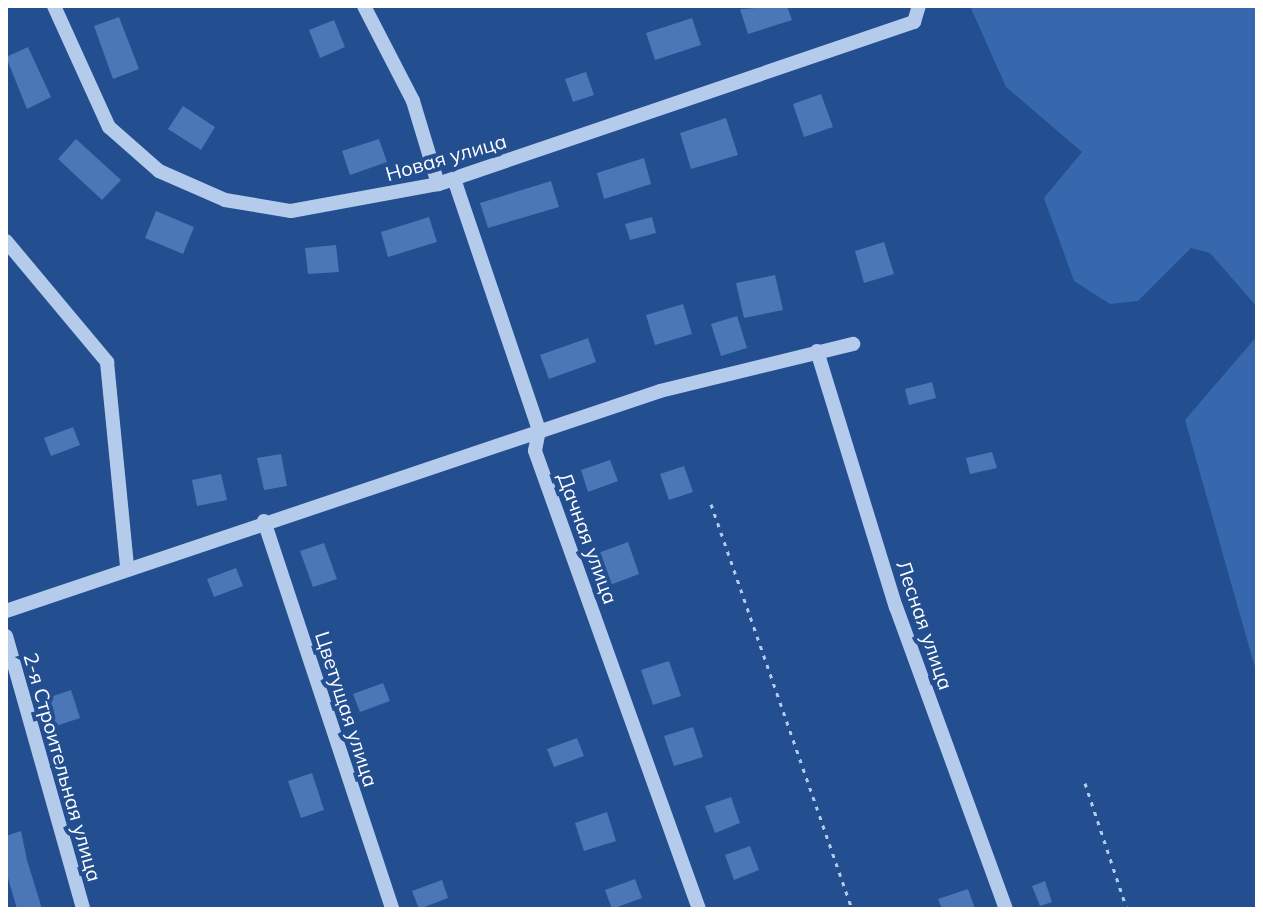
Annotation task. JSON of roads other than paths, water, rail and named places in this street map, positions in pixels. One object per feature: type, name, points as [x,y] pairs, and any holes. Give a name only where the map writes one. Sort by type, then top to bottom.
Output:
[{"type":"street","name":"Новая улица","points":[[54,6],[109,127],[159,171],[225,200],[291,211],[454,179],[914,22],[919,6]]},
{"type":"street","points":[[364,6],[413,101],[438,184]]},
{"type":"street","name":"Дачная улица","points":[[454,179],[539,430],[535,451],[699,909]]},
{"type":"street","points":[[6,241],[107,362],[127,566]]},
{"type":"street","points":[[6,611],[127,566],[539,430],[817,351],[853,344]]},
{"type":"street","name":"Лесная улица","points":[[817,351],[896,607],[1006,909]]},
{"type":"street","name":"Цветущая улица","points":[[264,521],[392,909]]},
{"type":"street","name":"2-я Строительная улица","points":[[6,636],[83,909]]}]
